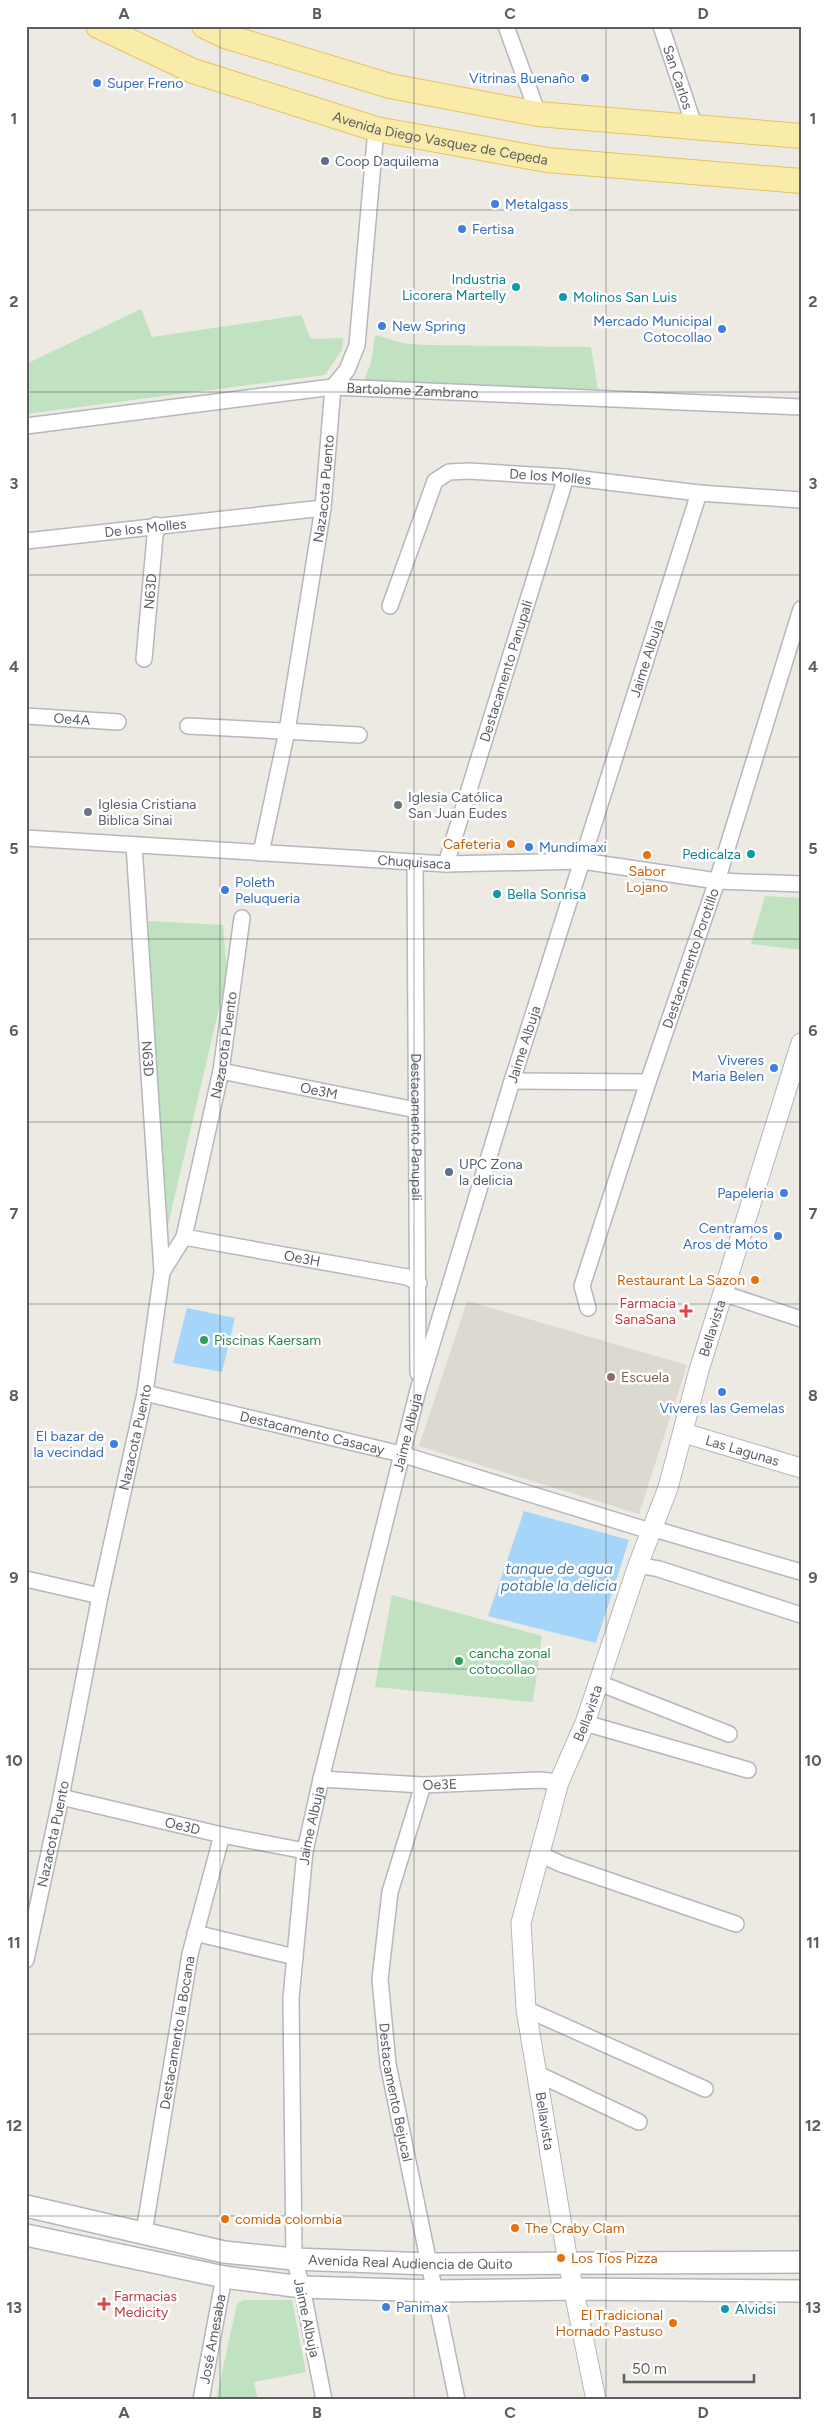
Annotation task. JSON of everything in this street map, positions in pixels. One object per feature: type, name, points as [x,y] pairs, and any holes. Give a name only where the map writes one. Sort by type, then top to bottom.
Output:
[{"type":"main road","name":"Avenida Diego Vasquez de Cepeda","points":[[98,26],[194,71],[376,129],[547,160],[801,181]]},
{"type":"main road","points":[[204,26],[225,36],[390,86],[538,114],[801,136]]},
{"type":"main road","name":"Avenida Real Audiencia de Quito","points":[[26,2206],[224,2252],[294,2259],[430,2264],[801,2262]]},
{"type":"main road","name":"Avenida Real Audiencia de Quito","points":[[26,2235],[224,2277],[302,2287],[435,2291],[801,2291]]},
{"type":"street","points":[[506,26],[538,114]]},
{"type":"street","name":"San Carlos","points":[[661,26],[695,128]]},
{"type":"street","points":[[333,387],[347,370],[357,345],[376,129]]},
{"type":"street","name":"Bartolome Zambrano","points":[[26,426],[333,387],[801,407]]},
{"type":"street","name":"Nazacota Puento","points":[[261,853],[287,731],[323,508],[333,387]]},
{"type":"street","name":"De los Molles","points":[[390,606],[435,481],[449,472],[469,471],[566,477],[699,493],[801,500]]},
{"type":"street","name":"Destacamento Panupali","points":[[446,864],[566,477]]},
{"type":"street","name":"Jaime Albuja","points":[[324,2400],[302,2287],[294,2259],[291,1998],[304,1851],[320,1779],[418,1390],[512,1081],[699,493]]},
{"type":"street","name":"De los Molles","points":[[26,541],[156,525],[323,508]]},
{"type":"street","name":"N63D","points":[[144,659],[156,525]]},
{"type":"street","name":"Destacamento Porotillo","points":[[588,1308],[582,1286],[648,1082],[717,881],[801,608]]},
{"type":"street","name":"Oe4A","points":[[26,716],[118,722]]},
{"type":"street","points":[[188,726],[359,735]]},
{"type":"street","name":"Chuquisaca","points":[[26,838],[446,864],[582,861],[717,881],[801,884]]},
{"type":"street","name":"N63D","points":[[134,845],[162,1272]]},
{"type":"street","name":"Destacamento Panupali","points":[[414,862],[419,1283],[418,1390]]},
{"type":"street","name":"Nazacota Puento","points":[[26,1960],[30,1919],[61,1797],[100,1596],[145,1393],[162,1272],[184,1237],[221,1071],[242,918]]},
{"type":"street","name":"Bellavista","points":[[596,2400],[568,2262],[526,2009],[521,1923],[559,1782],[585,1723],[638,1565],[668,1488],[699,1370],[725,1294],[738,1244],[801,1043]]},
{"type":"street","name":"Oe3M","points":[[221,1071],[416,1110]]},
{"type":"street","points":[[512,1081],[648,1082]]},
{"type":"street","name":"Oe3H","points":[[184,1237],[408,1277],[419,1283]]},
{"type":"street","points":[[725,1294],[801,1319]]},
{"type":"street","name":"Destacamento Casacay","points":[[145,1393],[401,1454],[651,1530],[801,1572]]},
{"type":"street","name":"Las Lagunas","points":[[684,1433],[801,1468]]},
{"type":"street","points":[[638,1565],[659,1569],[801,1615]]},
{"type":"street","points":[[26,1579],[100,1596]]},
{"type":"street","points":[[599,1683],[729,1734]]},
{"type":"street","points":[[585,1723],[748,1770]]},
{"type":"street","name":"Oe3E","points":[[320,1779],[422,1785],[540,1780],[559,1782]]},
{"type":"street","name":"Destacamento Bejucal","points":[[422,1785],[390,1892],[380,1979],[388,2064],[456,2400]]},
{"type":"street","name":"Oe3D","points":[[61,1797],[222,1835],[304,1851]]},
{"type":"street","name":"Destacamento la Bocana","points":[[144,2232],[190,1954],[222,1835]]},
{"type":"street","points":[[540,1854],[561,1864],[736,1924]]},
{"type":"street","points":[[196,1933],[295,1957]]},
{"type":"street","points":[[526,2009],[705,2090]]},
{"type":"street","points":[[538,2074],[639,2122]]},
{"type":"street","name":"José Amesaba","points":[[201,2400],[224,2277]]},
{"type":"shaded area","points":[[467,1301],[687,1365],[639,1514],[419,1446]]},
{"type":"green space","points":[[141,309],[152,337],[301,315],[311,339],[343,338],[342,350],[325,375],[26,414],[26,364]]},
{"type":"green space","points":[[375,335],[403,343],[423,345],[591,347],[600,403],[362,385],[371,363]]},
{"type":"green space","points":[[765,896],[801,898],[801,950],[751,944]]},
{"type":"green space","points":[[148,921],[223,925],[227,975],[163,1246]]},
{"type":"green space","name":"cancha zonal cotocollao","points":[[392,1595],[542,1636],[533,1702],[375,1687]]},
{"type":"green space","points":[[243,2300],[292,2300],[306,2372],[254,2382],[258,2400],[216,2400],[237,2304]]},
{"type":"water","name":"Piscinas Kaersam","points":[[187,1308],[235,1318],[222,1372],[173,1363]]},
{"type":"water","name":"tanque de agua potable la delicia","points":[[524,1511],[629,1540],[596,1643],[488,1616]]},
{"type":"place","name":"Vitrinas Buenaño","points":[[585,78]]},
{"type":"place","name":"Super Freno","points":[[97,83]]},
{"type":"place","name":"Coop Daquilema","points":[[325,161]]},
{"type":"place","name":"Metalgass","points":[[495,204]]},
{"type":"place","name":"Fertisa","points":[[462,229]]},
{"type":"place","name":"Industria Licorera Martelly","points":[[516,287]]},
{"type":"place","name":"Molinos San Luis","points":[[563,297]]},
{"type":"place","name":"New Spring","points":[[382,326]]},
{"type":"place","name":"Mercado Municipal Cotocollao","points":[[722,329]]},
{"type":"place","name":"Iglesia Católica San Juan Eudes","points":[[398,805]]},
{"type":"place","name":"Iglesia Cristiana Biblica Sinai","points":[[88,812]]},
{"type":"place","name":"Cafeteria","points":[[511,844]]},
{"type":"place","name":"Mundimaxi","points":[[529,847]]},
{"type":"place","name":"Pedicalza","points":[[751,854]]},
{"type":"place","name":"Sabor Lojano","points":[[647,855]]},
{"type":"place","name":"Poleth Peluqueria","points":[[225,890]]},
{"type":"place","name":"Bella Sonrisa","points":[[497,894]]},
{"type":"place","name":"Viveres Maria Belen","points":[[774,1068]]},
{"type":"place","name":"UPC Zona la delicia","points":[[449,1172]]},
{"type":"place","name":"Papeleria","points":[[784,1193]]},
{"type":"place","name":"Centramos Aros de Moto","points":[[778,1236]]},
{"type":"place","name":"Restaurant La Sazon","points":[[755,1280]]},
{"type":"place","name":"Farmacia SanaSana","points":[[686,1311]]},
{"type":"place","name":"Piscinas Kaersam","points":[[204,1340]]},
{"type":"place","name":"Escuela","points":[[611,1377]]},
{"type":"place","name":"Viveres las Gemelas","points":[[722,1392]]},
{"type":"place","name":"El bazar de la vecindad","points":[[114,1444]]},
{"type":"place","name":"cancha zonal cotocollao","points":[[459,1661]]},
{"type":"place","name":"comida colombia","points":[[225,2219]]},
{"type":"place","name":"The Craby Clam","points":[[515,2228]]},
{"type":"place","name":"Los Tíos Pizza","points":[[561,2258]]},
{"type":"place","name":"Farmacias Medicity","points":[[104,2304]]},
{"type":"place","name":"Panimax","points":[[386,2307]]},
{"type":"place","name":"Alvidsi","points":[[725,2309]]},
{"type":"place","name":"El Tradicional Hornado Pastuso","points":[[673,2323]]}]
